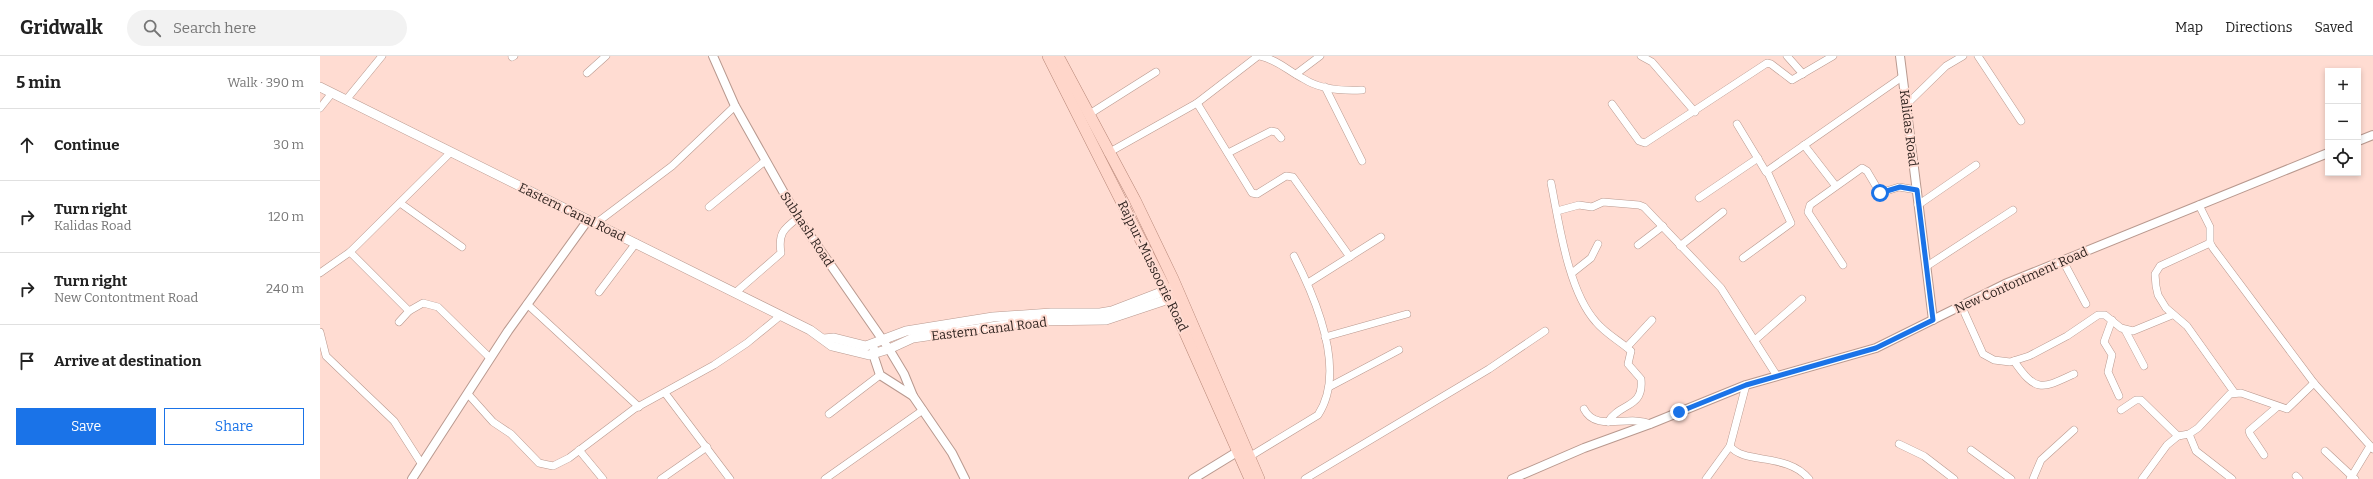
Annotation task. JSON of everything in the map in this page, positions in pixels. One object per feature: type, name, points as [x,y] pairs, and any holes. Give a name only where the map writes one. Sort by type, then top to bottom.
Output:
[{"type":"main road","name":"Rajpur-Mussoorie Road","points":[[1048,56],[1173,292],[1259,479]]},
{"type":"main road","name":"Rajpur-Mussoorie Road","points":[[1058,56],[1108,153],[1135,200],[1237,452],[1250,479]]},
{"type":"main road","name":"Eastern Canal Road","points":[[320,87],[735,293],[824,339],[832,346],[873,354],[889,349],[913,338],[1032,321],[1106,320],[1173,292]]},
{"type":"main road","name":"Eastern Canal Road","points":[[824,339],[834,338],[866,346],[906,331],[993,317],[1112,311],[1173,292]]},
{"type":"street","points":[[346,100],[382,56]]},
{"type":"street","points":[[587,73],[606,56]]},
{"type":"street","name":"Subhash Road","points":[[712,56],[735,106],[798,218],[878,342],[889,349],[904,374],[914,396],[952,453],[966,479]]},
{"type":"street","points":[[1108,153],[1197,103],[1259,56],[1277,62],[1311,83],[1346,91],[1362,90]]},
{"type":"street","points":[[1296,74],[1320,56]]},
{"type":"street","points":[[1640,56],[1652,62],[1694,112]]},
{"type":"street","points":[[1787,56],[1803,74]]},
{"type":"street","points":[[1612,104],[1639,141],[1643,143],[1694,112],[1767,63],[1771,64],[1789,80],[1803,74],[1833,56]]},
{"type":"street","name":"Kalidas Road","points":[[1900,56],[1933,320]]},
{"type":"street","points":[[1907,104],[1936,74],[1963,56]]},
{"type":"street","points":[[1978,56],[2021,121]]},
{"type":"street","points":[[1088,115],[1156,72]]},
{"type":"street","points":[[1766,172],[1902,77]]},
{"type":"street","points":[[1325,87],[1362,160]]},
{"type":"street","points":[[320,108],[332,93]]},
{"type":"street","points":[[1197,103],[1254,194],[1286,176],[1293,177],[1350,257]]},
{"type":"street","points":[[412,479],[490,358],[527,304],[591,222],[672,166],[735,106]]},
{"type":"street","points":[[1737,124],[1766,172],[1791,223],[1743,258]]},
{"type":"street","points":[[1228,153],[1271,131],[1276,132],[1281,138]]},
{"type":"street","points":[[2360,140],[2373,135]]},
{"type":"street","points":[[1804,145],[1835,185]]},
{"type":"street","points":[[320,273],[350,252],[451,152]]},
{"type":"street","name":"New Contontment Road","points":[[1512,479],[1584,448],[1650,424],[1746,385],[1876,348],[1961,305],[2199,204],[2325,153]]},
{"type":"street","points":[[1698,198],[1758,158]]},
{"type":"street","points":[[709,207],[765,161]]},
{"type":"street","points":[[1918,205],[1976,165]]},
{"type":"street","points":[[1843,265],[1808,212],[1810,205],[1835,185],[1862,168],[1867,170],[1880,193],[1900,187],[1917,190]]},
{"type":"street","points":[[1551,183],[1572,273],[1582,299],[1592,317],[1607,333],[1629,350]]},
{"type":"street","points":[[1557,211],[1579,205],[1592,207],[1603,202],[1639,205],[1663,226],[1680,246],[1721,288],[1777,376]]},
{"type":"street","points":[[400,203],[462,247]]},
{"type":"street","points":[[2199,204],[2210,227],[2210,243],[2314,383],[2372,448],[2352,478],[2325,452]]},
{"type":"street","points":[[1927,266],[2013,210]]},
{"type":"street","points":[[1680,246],[1723,212]]},
{"type":"street","points":[[735,293],[781,253],[779,243],[784,228],[798,218]]},
{"type":"street","points":[[1638,245],[1663,226]]},
{"type":"street","points":[[1308,283],[1381,237]]},
{"type":"street","points":[[600,292],[636,243]]},
{"type":"street","points":[[2210,243],[2164,263],[2157,269],[2155,280],[2158,295],[2172,315],[2190,329],[2234,392],[2252,396],[2283,409],[2290,408],[2314,383]]},
{"type":"street","points":[[1572,273],[1591,258],[1598,244]]},
{"type":"street","points":[[350,252],[409,311]]},
{"type":"street","points":[[1249,457],[1318,415],[1323,408],[1329,387],[1325,337],[1319,312],[1308,283],[1294,256]]},
{"type":"street","points":[[2063,261],[2086,304]]},
{"type":"street","points":[[1755,340],[1802,299]]},
{"type":"street","points":[[399,322],[409,311],[422,303],[438,308],[490,358]]},
{"type":"street","points":[[527,304],[639,407]]},
{"type":"street","points":[[1961,305],[1983,354],[1994,360],[2014,361],[2067,336],[2098,315],[2105,315],[2125,330],[2144,366]]},
{"type":"street","points":[[1325,337],[1407,314]]},
{"type":"street","points":[[2125,330],[2136,331],[2172,315]]},
{"type":"street","points":[[468,394],[493,422],[510,434],[539,463],[553,466],[565,461],[639,407],[665,393],[747,343],[780,316]]},
{"type":"street","points":[[1608,422],[1613,414],[1631,404],[1639,395],[1641,379],[1628,362],[1629,350],[1652,320]]},
{"type":"street","points":[[2112,320],[2104,342],[2112,355],[2108,372],[2119,396]]},
{"type":"street","points":[[1305,479],[1489,369],[1545,331]]},
{"type":"street","points":[[320,332],[326,356],[394,421],[421,463]]},
{"type":"street","points":[[829,414],[880,375],[873,354],[878,342]]},
{"type":"street","points":[[1329,387],[1399,350]]},
{"type":"street","points":[[2014,361],[2027,379],[2042,386],[2049,386],[2074,374]]},
{"type":"street","name":"Subhash Road","points":[[880,375],[914,396]]},
{"type":"street","points":[[1706,479],[1730,446],[1746,385]]},
{"type":"street","points":[[2142,479],[2162,450],[2178,436],[2189,434],[2198,428],[2225,399],[2234,392]]},
{"type":"street","points":[[665,393],[730,479]]},
{"type":"street","points":[[2122,410],[2136,400],[2141,400],[2178,436]]},
{"type":"street","points":[[2264,455],[2249,431],[2277,407]]},
{"type":"street","points":[[1584,409],[1594,421],[1608,422],[1634,420],[1650,424]]},
{"type":"street","points":[[825,479],[923,410]]},
{"type":"street","points":[[2033,479],[2041,460],[2074,430]]},
{"type":"street","points":[[2189,434],[2196,451],[2232,479]]},
{"type":"street","points":[[1899,444],[1924,456],[1954,479]]},
{"type":"street","points":[[1730,446],[1743,454],[1796,467],[1809,479]]},
{"type":"street","points":[[661,479],[707,447]]},
{"type":"street","points":[[579,450],[603,479]]},
{"type":"street","points":[[1971,450],[2011,479]]},
{"type":"street","points":[[1193,479],[1237,452]]},
{"type":"route","points":[[1679,412],[1746,385],[1856,355],[1876,348],[1933,320],[1917,190],[1900,187],[1880,193]]}]
